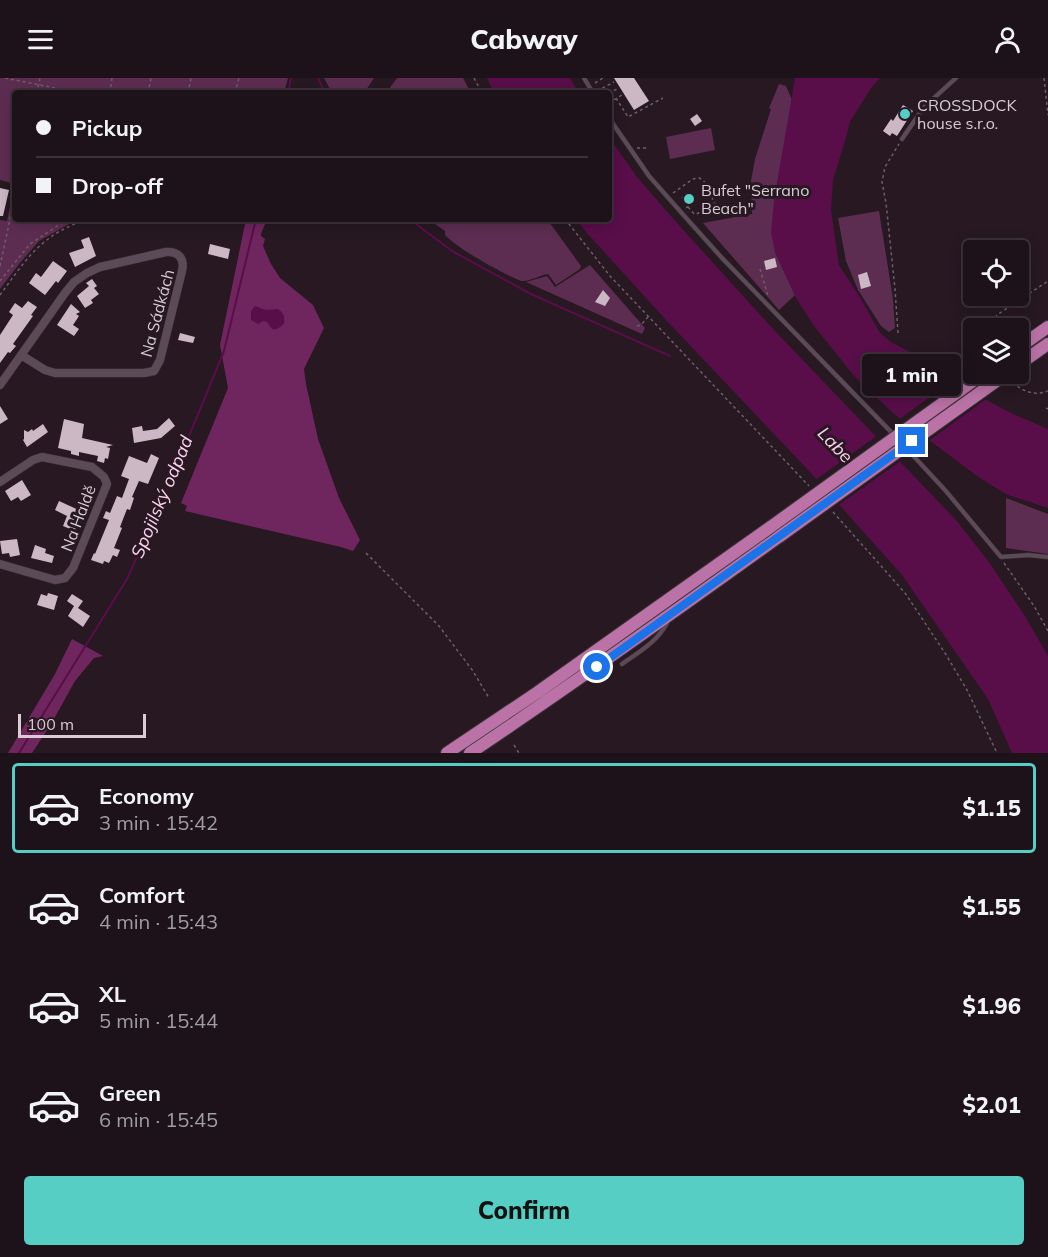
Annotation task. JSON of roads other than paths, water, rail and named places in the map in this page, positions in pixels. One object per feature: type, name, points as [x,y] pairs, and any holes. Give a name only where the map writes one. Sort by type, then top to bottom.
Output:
[{"type":"main road","points":[[1029,340],[1048,327]]},
{"type":"main road","points":[[1029,357],[1048,344]]},
{"type":"main road","points":[[470,753],[556,696],[671,614],[970,384]]},
{"type":"main road","points":[[447,753],[776,531],[1001,384]]},
{"type":"street","name":"Na Sádkách","points":[[0,385],[21,355],[65,293],[74,282],[87,273],[107,265],[166,252],[177,253],[182,259],[182,271],[159,364],[154,371],[144,374],[56,373],[45,370],[21,355]]},
{"type":"street","name":"Na Haldě","points":[[0,482],[33,460],[42,457],[92,467],[102,474],[106,482],[105,490],[73,568],[65,578],[55,580],[0,564]]},
{"type":"lane","points":[[902,140],[924,107],[956,78]]},
{"type":"lane","points":[[612,122],[650,176],[687,219],[932,476],[1000,557],[1013,555],[1048,557]]},
{"type":"lane","points":[[622,664],[652,643],[671,614]]},
{"type":"water","points":[[487,78],[570,78],[577,90],[493,90]]},
{"type":"water","points":[[795,78],[880,78],[871,88],[850,122],[833,180],[831,210],[839,265],[880,333],[891,342],[943,370],[990,402],[1048,429],[1048,508],[1008,495],[977,476],[893,413],[855,377],[814,326],[796,298],[775,252],[771,233],[774,201]]},
{"type":"water","name":"Labe","points":[[612,141],[637,177],[677,223],[775,331],[956,520],[989,562],[1048,656],[1048,753],[1012,753],[988,699],[902,575],[808,470],[578,222],[612,222]]},
{"type":"water","points":[[255,306],[266,310],[278,309],[284,315],[284,324],[274,329],[267,322],[263,321],[258,324],[251,320],[251,311]]},
{"type":"waterway","name":"Spojilský odpad","points":[[289,90],[291,78]]},
{"type":"waterway","points":[[318,78],[324,90]]},
{"type":"waterway","name":"Spojilský odpad","points":[[19,753],[127,579],[164,497],[224,351],[255,222]]},
{"type":"waterway","points":[[414,222],[452,251],[531,294],[670,356]]},
{"type":"place","name":"CROSSDOCK house s.r.o.","points":[[905,114]]},
{"type":"place","name":"Bufet \"Serrano Beach\"","points":[[689,199]]}]
